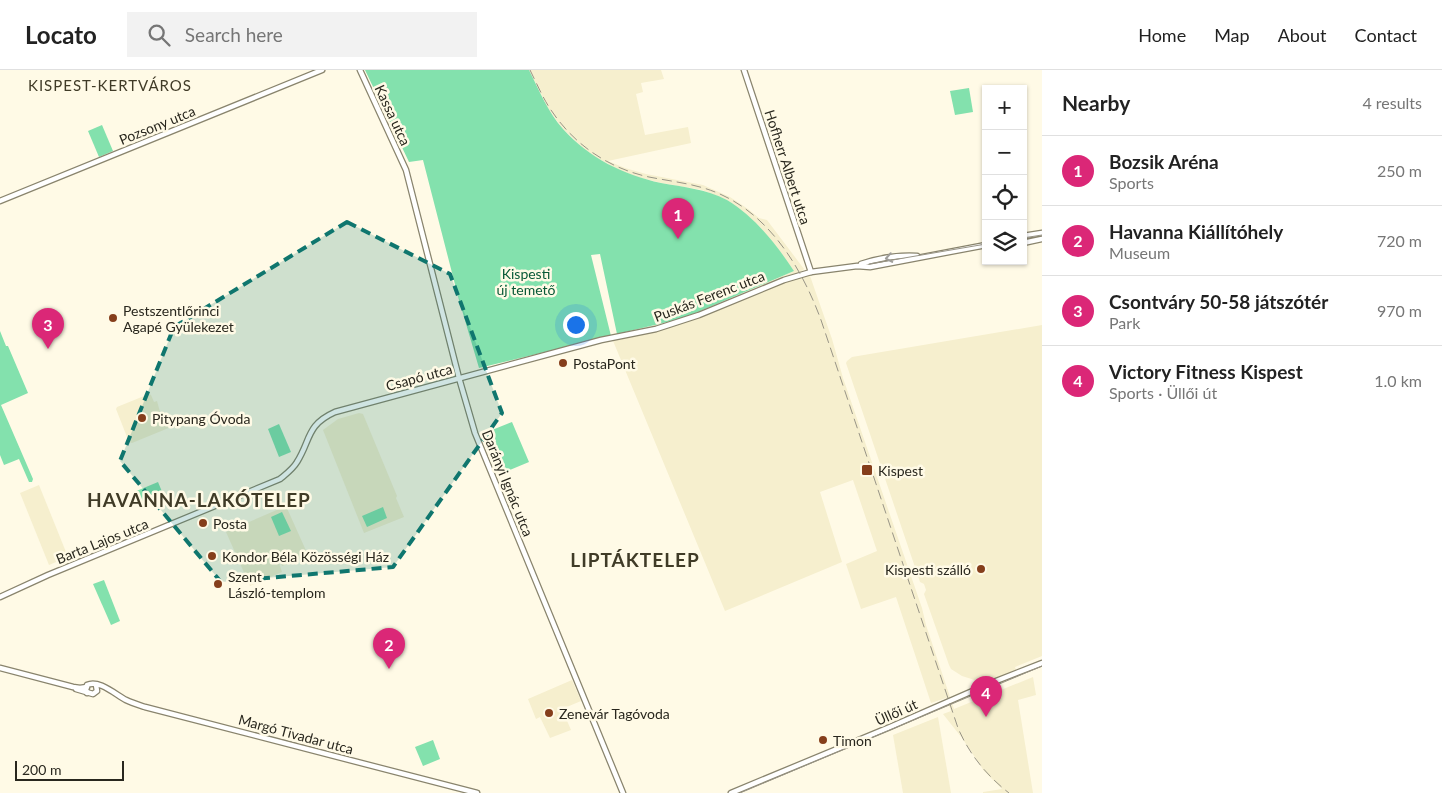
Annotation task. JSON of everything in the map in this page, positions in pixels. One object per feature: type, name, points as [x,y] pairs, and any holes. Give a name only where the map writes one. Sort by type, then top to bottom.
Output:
[{"type":"street","name":"Pozsony utca","points":[[0,202],[322,70]]},
{"type":"street","name":"Kassa utca","points":[[360,70],[406,170]]},
{"type":"street","name":"Hofherr Albert utca","points":[[744,70],[811,272]]},
{"type":"street","name":"Darányi Ignác utca","points":[[406,170],[459,378],[475,433],[623,793]]},
{"type":"street","points":[[1027,235],[1042,233]]},
{"type":"street","points":[[1027,242],[1042,239]]},
{"type":"street","name":"Puskás Ferenc utca","points":[[480,373],[601,340],[656,329],[699,315],[750,293],[811,272],[857,266],[869,261],[896,256],[922,256],[982,246]]},
{"type":"street","name":"Csapó utca","points":[[363,404],[480,373]]},
{"type":"street","name":"Barta Lajos utca","points":[[0,597],[280,479],[296,463],[310,432],[321,420],[335,412],[363,404]]},
{"type":"street","name":"Üllői út","points":[[731,793],[1042,663]]},
{"type":"street","points":[[0,668],[72,687],[87,687],[90,684],[96,688],[93,694],[80,692],[72,687]]},
{"type":"street","points":[[87,687],[88,692]]},
{"type":"street","name":"Margó Tivadar utca","points":[[96,688],[112,692],[127,701],[145,706],[477,793]]},
{"type":"highlighted area","points":[[347,222],[450,274],[502,413],[393,567],[221,582],[120,461],[174,327]]},
{"type":"shaded area","points":[[529,70],[661,70],[664,79],[641,83],[643,92],[636,94],[645,135],[688,127],[691,143],[608,161],[646,174],[703,185],[730,197],[759,218],[767,220],[804,269],[801,272],[803,275],[809,273],[922,608],[954,709],[1033,677],[1036,695],[1018,700],[1033,793],[983,793],[1002,789],[984,771],[943,714],[951,711],[946,698],[931,703],[896,597],[861,609],[846,564],[877,551],[853,480],[820,492],[842,562],[725,611],[611,336],[684,318],[794,271],[760,227],[727,200],[702,190],[629,175],[584,149],[557,121],[548,108]]},
{"type":"shaded area","points":[[1042,325],[1042,656],[1015,667],[1016,670],[987,682],[981,682],[962,676],[951,669],[949,665],[924,594],[926,590],[924,584],[920,582],[846,363],[852,357]]},
{"type":"shaded area","name":"Pitypang Óvoda","points":[[149,394],[154,402],[157,401],[160,412],[163,411],[164,422],[168,420],[171,427],[132,443],[129,442],[116,409]]},
{"type":"shaded area","points":[[359,413],[363,414],[404,517],[364,533],[323,430],[338,419]]},
{"type":"shaded area","points":[[39,485],[68,557],[49,565],[20,493]]},
{"type":"shaded area","points":[[286,506],[308,555],[282,566],[279,563],[282,572],[250,586],[226,532]]},
{"type":"shaded area","name":"Zenevár Tagóvoda","points":[[572,680],[581,701],[562,709],[571,730],[550,738],[540,717],[536,719],[528,699]]},
{"type":"shaded area","points":[[938,717],[951,793],[903,793],[893,735]]},
{"type":"green space","name":"Kispesti új temető","points":[[365,70],[529,70],[553,115],[563,129],[584,149],[608,164],[647,180],[703,191],[727,200],[756,223],[794,271],[684,318],[617,334],[600,254],[591,255],[611,336],[479,368],[459,300],[423,160],[409,162]]},
{"type":"green space","points":[[969,88],[973,112],[955,115],[950,91]]},
{"type":"green space","points":[[102,125],[113,151],[99,157],[88,131]]},
{"type":"green space","points":[[0,331],[28,393],[1,405],[33,479],[32,482],[29,482],[19,459],[4,465],[0,455]]},
{"type":"green space","points":[[512,422],[529,462],[498,475],[486,446],[496,441],[492,430]]},
{"type":"green space","points":[[279,424],[291,452],[279,457],[268,429]]},
{"type":"green space","points":[[158,482],[163,494],[139,503],[134,492]]},
{"type":"green space","points":[[383,507],[387,518],[367,527],[362,516]]},
{"type":"green space","points":[[282,512],[291,531],[279,536],[271,517]]},
{"type":"green space","points":[[104,580],[120,621],[111,625],[93,584]]},
{"type":"green space","points":[[433,740],[440,759],[423,766],[415,747]]},
{"type":"tram line","points":[[1027,237],[1042,235]]},
{"type":"tram line","points":[[869,264],[982,245]]},
{"type":"tram line","points":[[740,793],[1042,666]]},
{"type":"railway","points":[[530,70],[546,103],[558,120],[568,132],[592,152],[634,173],[695,186],[722,195],[756,217],[784,248],[805,283],[821,320],[958,728],[979,764],[1009,793]]},
{"type":"place","name":"Bozsik Aréna","points":[[678,239]]},
{"type":"place","name":"Pestszentlőrinci Agapé Gyülekezet","points":[[113,318]]},
{"type":"place","name":"Csontváry 50-58 játszótér","points":[[48,349]]},
{"type":"place","name":"PostaPont","points":[[563,363]]},
{"type":"place","name":"Pitypang Óvoda","points":[[142,418]]},
{"type":"place","name":"Kispest","points":[[867,470]]},
{"type":"place","name":"Posta","points":[[203,523]]},
{"type":"place","name":"Kondor Béla Közösségi Ház","points":[[212,556]]},
{"type":"place","name":"Kispesti szálló","points":[[981,569]]},
{"type":"place","name":"Szent László-templom","points":[[218,584]]},
{"type":"place","name":"Havanna Kiállítóhely","points":[[389,669]]},
{"type":"place","name":"Zenevár Tagóvoda","points":[[549,713]]},
{"type":"place","name":"Victory Fitness Kispest","points":[[986,717]]},
{"type":"place","name":"Timon","points":[[823,740]]},
{"type":"district","name":"KISPEST-KERTVÁROS","points":[[110,85]]},
{"type":"district","name":"HAVANNA-LAKÓTELEP","points":[[199,499]]},
{"type":"district","name":"LIPTÁKTELEP","points":[[635,559]]}]
